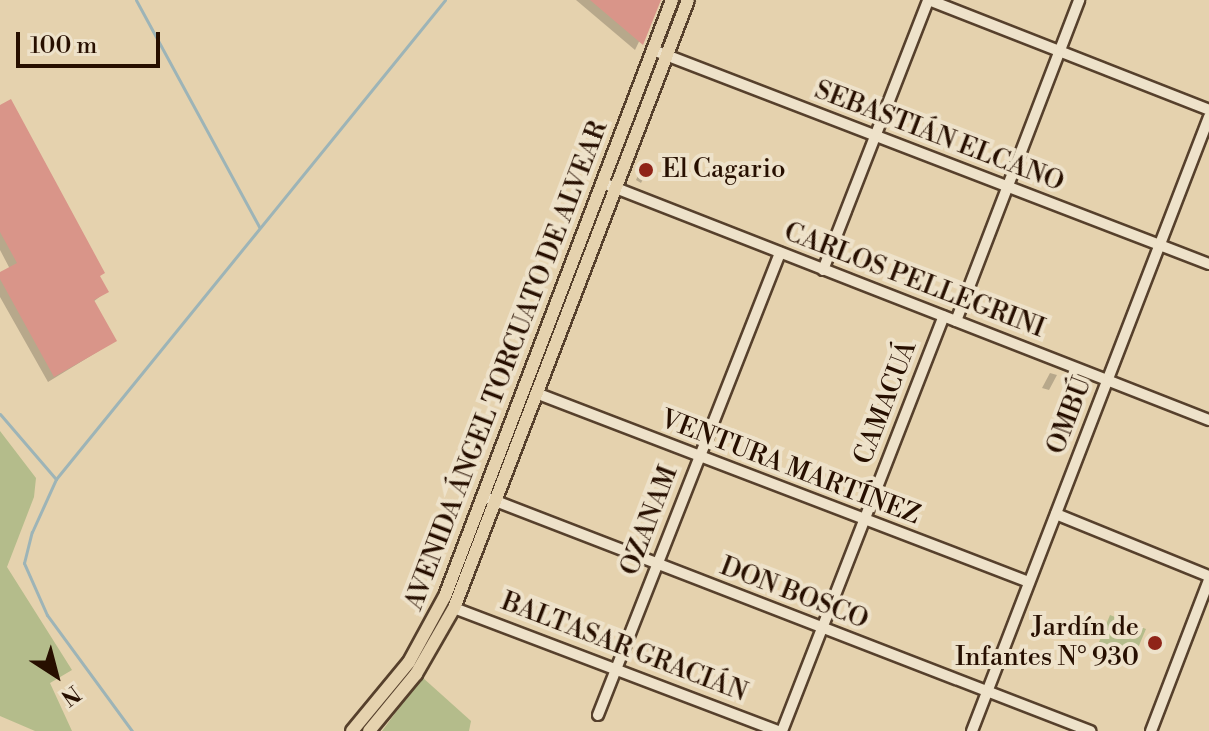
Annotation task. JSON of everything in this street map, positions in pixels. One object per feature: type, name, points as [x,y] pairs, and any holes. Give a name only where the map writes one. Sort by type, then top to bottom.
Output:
[{"type":"main road","name":"AVENIDA ÁNGEL TORCUATO DE ALVEAR","points":[[369,731],[416,674],[454,608],[488,498],[672,0]]},
{"type":"main road","name":"AVENIDA ÁNGEL TORCUATO DE ALVEAR","points":[[352,731],[397,679],[432,623],[536,393],[688,0]]},
{"type":"street","points":[[823,270],[929,0],[1209,110]]},
{"type":"street","points":[[956,321],[1079,0]]},
{"type":"street","name":"SEBASTIÁN ELCANO","points":[[653,50],[1209,264]]},
{"type":"street","name":"OMBÚ","points":[[972,731],[1209,117]]},
{"type":"street","name":"CARLOS PELLEGRINI","points":[[603,183],[1209,420]]},
{"type":"street","name":"OZANAM","points":[[598,715],[780,253]]},
{"type":"street","name":"CAMACUÁ","points":[[780,731],[944,316]]},
{"type":"street","name":"VENTURA MARTÍNEZ","points":[[536,393],[698,458],[1029,582]]},
{"type":"street","name":"DON BOSCO","points":[[488,498],[1090,731]]},
{"type":"street","points":[[1056,514],[1209,578],[1151,731]]},
{"type":"street","name":"BALTASAR GRACIÁN","points":[[454,608],[780,731]]},
{"type":"green space","points":[[0,431],[36,478],[34,497],[7,567],[72,670],[50,683],[72,731],[35,731],[0,716]]},
{"type":"green space","points":[[1110,615],[1146,629],[1135,655],[1099,642]]},
{"type":"green space","points":[[422,677],[471,721],[469,731],[382,731]]},
{"type":"building","points":[[590,0],[661,0],[643,45]]},
{"type":"building","points":[[11,99],[105,273],[100,276],[109,292],[94,300],[117,341],[54,377],[0,279],[0,272],[17,263],[0,232],[0,105]]},
{"type":"waterway","points":[[136,0],[259,227]]},
{"type":"waterway","points":[[132,731],[47,615],[24,563],[32,532],[56,479],[445,0]]},
{"type":"waterway","points":[[0,414],[56,479]]},
{"type":"place","name":"El Cagario","points":[[646,170]]},
{"type":"place","name":"Jardín de Infantes N° 930","points":[[1155,643]]}]
